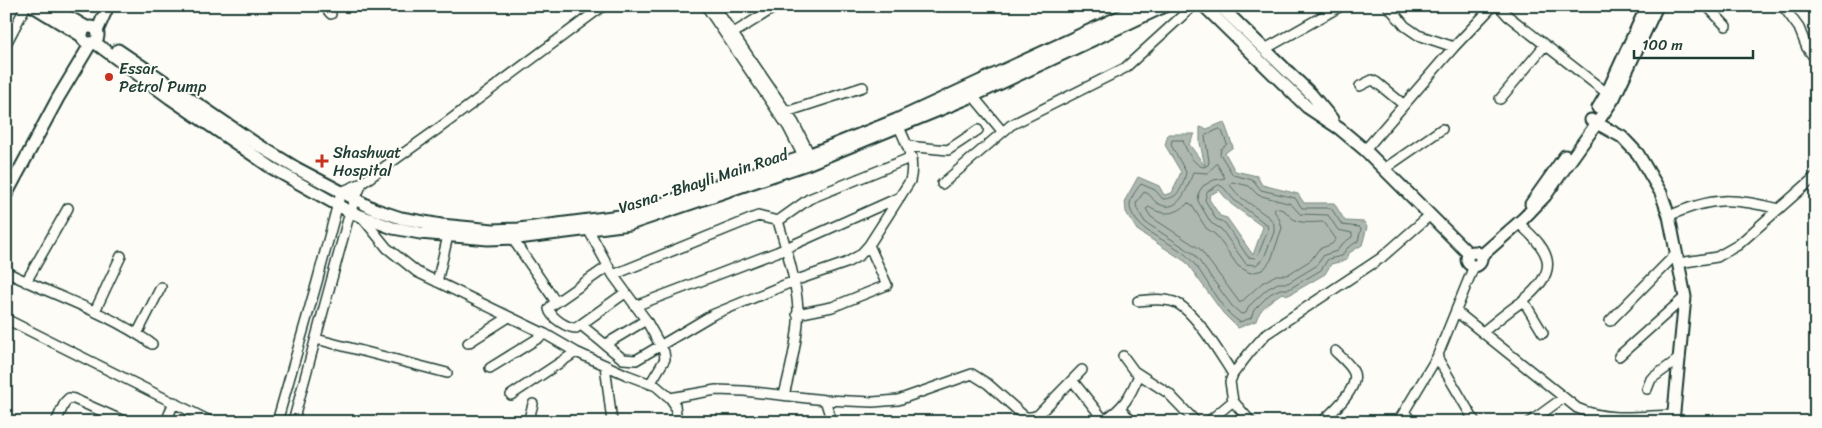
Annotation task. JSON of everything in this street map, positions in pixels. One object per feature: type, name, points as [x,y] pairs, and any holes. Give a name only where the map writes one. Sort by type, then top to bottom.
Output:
[{"type":"main road","name":"Vasna - Bhayli Main Road","points":[[33,6],[90,36],[255,143],[341,192],[392,215],[419,222],[461,228],[519,229],[628,215],[808,159]]},
{"type":"main road","name":"Vasna - Bhayli Main Road","points":[[50,6],[272,168],[350,212],[393,228],[420,233],[488,239],[588,230],[630,224],[973,96],[1165,6]]},
{"type":"main road","points":[[6,195],[90,36],[100,6]]},
{"type":"main road","points":[[6,182],[108,6]]},
{"type":"main road","name":"Vasna - Bhayli Main Road","points":[[898,124],[1144,6]]},
{"type":"main road","points":[[1204,6],[1307,106],[1340,129],[1365,150],[1469,254]]},
{"type":"main road","points":[[1610,96],[1647,6]]},
{"type":"main road","points":[[1469,254],[1467,258],[1468,263],[1474,266],[1480,263],[1481,256],[1521,221],[1545,196],[1610,96],[1657,6]]},
{"type":"main road","points":[[1226,8],[1311,94],[1340,129]]},
{"type":"main road","points":[[1594,122],[1622,137],[1638,154],[1661,193],[1669,216],[1685,297],[1680,358],[1672,418]]},
{"type":"main road","points":[[1469,254],[1475,252],[1481,256]]},
{"type":"street","points":[[6,44],[26,6]]},
{"type":"street","points":[[324,6],[331,14]]},
{"type":"street","points":[[277,422],[318,282],[341,192],[362,183],[603,6]]},
{"type":"street","points":[[706,6],[788,126],[808,159]]},
{"type":"street","points":[[714,6],[794,123],[808,159]]},
{"type":"street","points":[[732,34],[777,6]]},
{"type":"street","points":[[942,184],[1011,125],[1125,68],[1193,6]]},
{"type":"street","points":[[1265,49],[1341,6]]},
{"type":"street","points":[[1388,6],[1405,26],[1418,35],[1454,47]]},
{"type":"street","points":[[1365,150],[1454,47],[1493,6]]},
{"type":"street","points":[[1499,6],[1508,16],[1610,96]]},
{"type":"street","points":[[1707,6],[1726,26]]},
{"type":"street","points":[[1784,6],[1799,28],[1807,48],[1816,60]]},
{"type":"street","points":[[1500,99],[1545,45]]},
{"type":"street","points":[[1360,86],[1372,80],[1404,105]]},
{"type":"street","points":[[786,112],[863,87]]},
{"type":"street","points":[[973,96],[1002,131]]},
{"type":"street","points":[[581,325],[623,359],[629,361],[636,360],[712,315],[794,281],[846,263],[860,255],[869,245],[910,181],[913,170],[912,156],[898,124]]},
{"type":"street","points":[[1384,170],[1442,129]]},
{"type":"street","points":[[907,146],[948,150],[978,130]]},
{"type":"street","points":[[613,275],[758,216],[778,221],[809,200],[912,156]]},
{"type":"street","points":[[1610,321],[1678,258],[1717,257],[1726,253],[1738,245],[1816,176]]},
{"type":"street","points":[[293,422],[350,212],[362,183]]},
{"type":"street","points":[[635,306],[786,248],[900,197]]},
{"type":"street","points":[[1669,216],[1702,203],[1726,200],[1748,201],[1779,209]]},
{"type":"street","points":[[26,282],[68,208]]},
{"type":"street","points":[[361,216],[386,248],[417,272],[545,334],[576,352],[662,391],[670,398],[674,405],[677,422]]},
{"type":"street","points":[[1251,422],[1233,401],[1230,382],[1250,352],[1266,334],[1381,258],[1430,216]]},
{"type":"street","points":[[778,221],[794,281],[798,321],[793,362],[784,395]]},
{"type":"street","points":[[1483,332],[1534,291],[1544,280],[1548,269],[1546,257],[1539,243],[1521,221]]},
{"type":"street","points":[[588,230],[613,275],[646,320],[664,352],[665,359],[650,384]]},
{"type":"street","points":[[437,282],[448,236]]},
{"type":"street","points":[[512,238],[556,302]]},
{"type":"street","points":[[797,314],[832,307],[887,284],[869,245]]},
{"type":"street","points":[[95,311],[121,256]]},
{"type":"street","points":[[608,266],[556,302],[549,309],[551,315],[570,328],[576,328],[625,293]]},
{"type":"street","points":[[1398,422],[1437,357],[1457,312],[1474,266]]},
{"type":"street","points":[[6,272],[95,311],[152,344]]},
{"type":"street","points":[[137,334],[161,286]]},
{"type":"street","points":[[1619,356],[1685,297]]},
{"type":"street","points":[[1138,301],[1162,299],[1183,307],[1198,324],[1234,374]]},
{"type":"street","points":[[1523,300],[1543,333]]},
{"type":"street","points":[[1457,312],[1542,378],[1563,398],[1577,408],[1605,417],[1672,418]]},
{"type":"street","points":[[468,343],[509,317]]},
{"type":"street","points":[[6,319],[212,422]]},
{"type":"street","points":[[606,344],[646,320]]},
{"type":"street","points":[[490,368],[545,334]]},
{"type":"street","points":[[316,339],[447,373]]},
{"type":"street","points":[[1322,422],[1348,395],[1354,379],[1352,370],[1335,351]]},
{"type":"street","points":[[510,395],[576,352]]},
{"type":"street","points":[[1123,356],[1139,375],[1168,393],[1196,422]]},
{"type":"street","points":[[1437,357],[1475,422]]},
{"type":"street","points":[[1647,389],[1651,379],[1680,358]]},
{"type":"street","points":[[605,365],[612,422]]},
{"type":"street","points":[[670,398],[716,390],[744,391],[825,400],[873,402],[898,400],[972,374],[988,384],[1025,417],[1032,417],[1038,414],[1082,370]]},
{"type":"street","points":[[1072,380],[1104,420],[1116,413],[1129,398],[1139,375]]},
{"type":"street","points":[[56,422],[65,402],[69,398],[74,398],[126,422]]},
{"type":"street","points":[[1530,422],[1563,398]]},
{"type":"street","points":[[825,400],[832,422]]},
{"type":"street","points":[[1208,422],[1233,401]]},
{"type":"street","points":[[166,422],[174,402]]},
{"type":"street","points":[[528,422],[533,404]]},
{"type":"street","points":[[1120,408],[1132,422]]},
{"type":"street","points":[[1405,413],[1412,422]]},
{"type":"water","points":[[1224,122],[1233,147],[1225,153],[1235,171],[1257,176],[1262,185],[1298,194],[1304,203],[1334,203],[1345,221],[1364,222],[1367,227],[1362,245],[1349,253],[1347,260],[1331,264],[1325,274],[1289,295],[1282,293],[1263,309],[1256,321],[1238,328],[1223,313],[1186,262],[1137,230],[1126,212],[1125,200],[1138,177],[1159,186],[1164,195],[1172,193],[1181,172],[1165,145],[1168,134],[1195,134],[1189,144],[1205,166],[1200,143],[1200,127],[1207,129]],"holes":[[[1219,190],[1231,204],[1263,227],[1253,255],[1227,218],[1220,216],[1209,199],[1210,195]]]},
{"type":"place","name":"Essar Petrol Pump","points":[[109,77]]},
{"type":"place","name":"Shashwat Hospital","points":[[322,161]]}]
